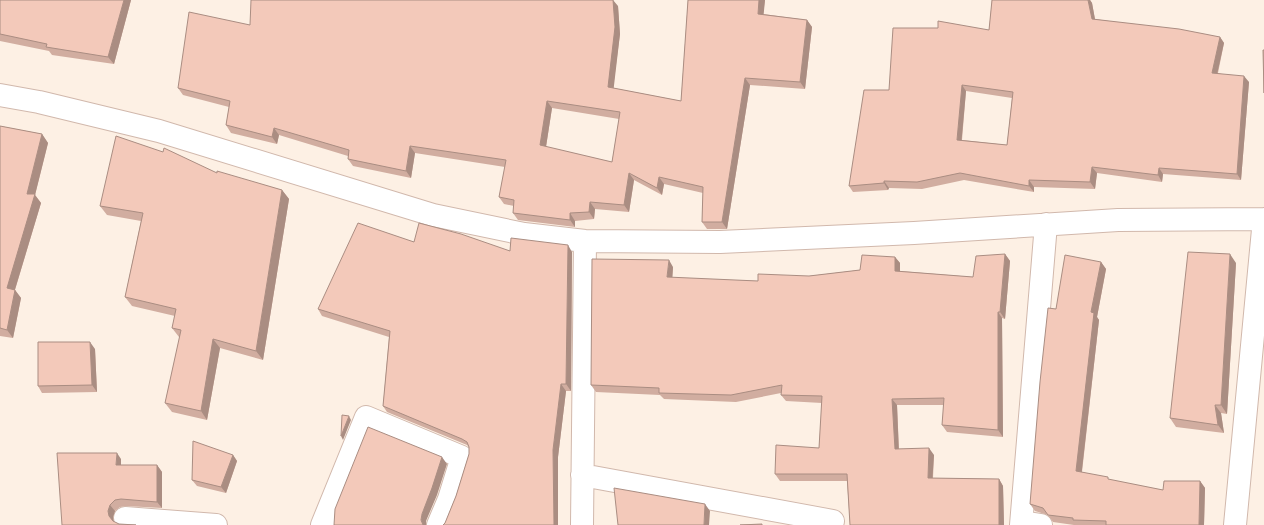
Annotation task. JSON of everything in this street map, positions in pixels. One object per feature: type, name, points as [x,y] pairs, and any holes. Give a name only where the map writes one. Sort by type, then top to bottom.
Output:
[{"type":"street","points":[[0,95],[39,102],[159,131],[433,215],[524,234],[585,241],[720,242],[914,233],[1118,220],[1264,219],[1235,525]]},
{"type":"street","points":[[1028,524],[1046,224]]},
{"type":"street","points":[[582,525],[585,241]]},
{"type":"street","points":[[322,525],[366,417],[462,457],[449,499],[438,525]]},
{"type":"street","points":[[582,475],[833,521]]},
{"type":"street","points":[[124,518],[216,525]]},
{"type":"building","points":[[0,0],[124,0],[108,57],[46,47],[47,44],[0,34]]},
{"type":"building","points":[[251,0],[613,0],[615,27],[608,87],[681,101],[688,0],[759,0],[758,14],[807,20],[800,82],[745,78],[722,222],[702,222],[703,187],[659,177],[657,188],[629,173],[624,205],[590,202],[589,212],[570,213],[570,220],[513,213],[514,200],[499,197],[506,160],[410,146],[406,171],[348,159],[349,150],[274,128],[272,137],[226,125],[230,101],[178,88],[189,12],[250,25]],"holes":[[[547,101],[620,112],[612,162],[540,145]]]},
{"type":"building","points":[[992,0],[1088,0],[1092,19],[1179,29],[1220,37],[1212,73],[1244,76],[1237,174],[1159,168],[1158,175],[1092,167],[1090,182],[1029,180],[1029,186],[960,173],[917,182],[884,181],[884,183],[849,186],[864,90],[889,90],[893,28],[938,28],[938,21],[989,30]],"holes":[[[962,85],[1013,92],[1007,145],[957,140]]]},
{"type":"building","points":[[1263,50],[1264,50],[1264,93]]},
{"type":"building","points":[[0,126],[42,134],[27,194],[35,194],[7,288],[15,290],[7,330],[0,328]]},
{"type":"building","points":[[116,136],[163,152],[164,148],[217,173],[217,171],[282,190],[256,351],[213,339],[201,411],[165,403],[181,330],[172,328],[176,309],[125,297],[143,213],[100,206]]},
{"type":"building","points":[[358,223],[414,242],[419,223],[461,234],[510,251],[511,238],[568,245],[566,384],[561,384],[553,450],[554,525],[443,525],[456,496],[469,454],[467,442],[383,406],[390,331],[318,309]]},
{"type":"building","points":[[1188,252],[1230,254],[1221,405],[1215,405],[1218,425],[1170,418]]},
{"type":"building","points":[[1005,254],[1000,312],[998,312],[998,430],[942,425],[944,398],[892,399],[895,449],[929,448],[928,478],[999,479],[999,525],[850,525],[847,474],[775,474],[776,445],[819,448],[822,396],[781,395],[782,385],[731,395],[659,393],[659,388],[591,385],[592,259],[669,260],[667,277],[758,281],[758,274],[809,276],[860,270],[862,255],[895,257],[895,271],[973,277],[976,256]]},
{"type":"building","points":[[1065,255],[1101,262],[1091,312],[1094,313],[1076,471],[1163,490],[1164,481],[1200,481],[1199,525],[1106,525],[1106,521],[1073,520],[1073,518],[1048,515],[1043,508],[1030,504],[1048,308],[1056,309]]},
{"type":"building","points":[[38,342],[90,342],[92,385],[38,386]]},
{"type":"building","points":[[342,415],[349,416],[341,436]]},
{"type":"building","points":[[368,427],[442,457],[422,514],[421,520],[423,525],[334,525],[335,509]]},
{"type":"building","points":[[193,441],[233,455],[221,487],[192,480]]},
{"type":"building","points":[[57,453],[117,453],[116,465],[157,465],[157,502],[121,499],[115,500],[110,505],[108,511],[109,516],[113,521],[119,524],[136,525],[62,525]]},
{"type":"building","points":[[614,488],[705,504],[704,525],[618,525]]},
{"type":"building","points":[[762,524],[762,525],[740,525]]}]
